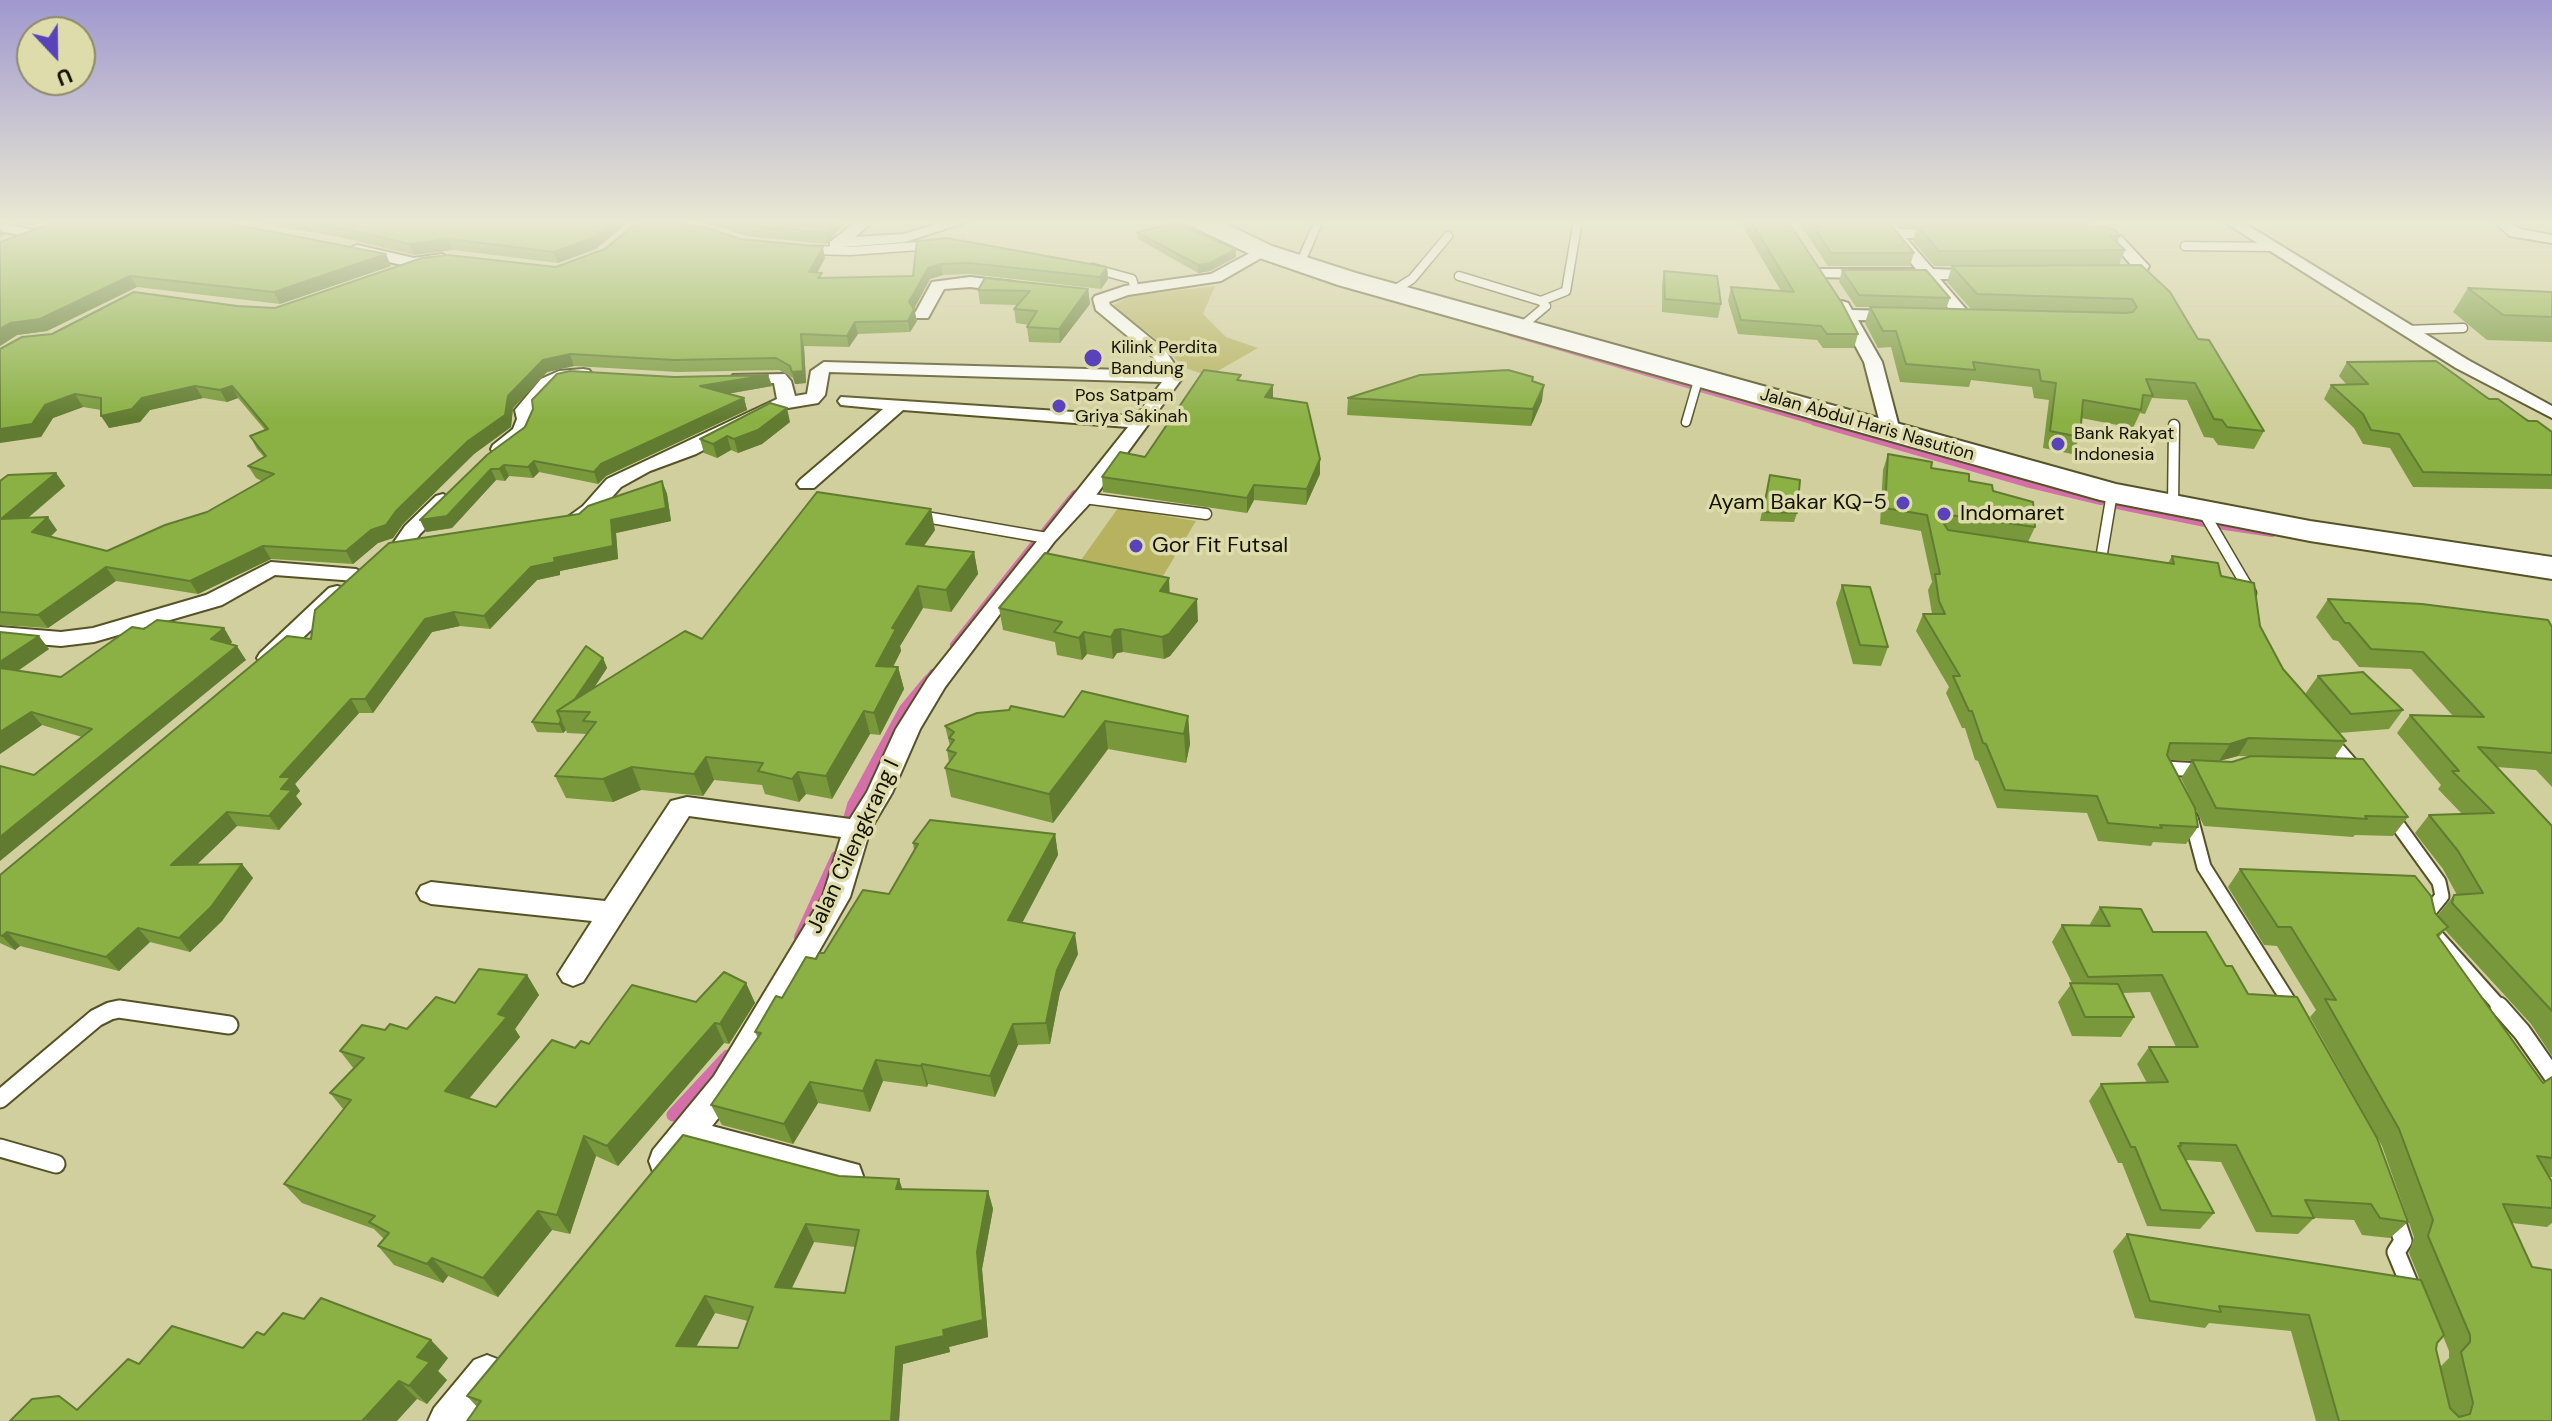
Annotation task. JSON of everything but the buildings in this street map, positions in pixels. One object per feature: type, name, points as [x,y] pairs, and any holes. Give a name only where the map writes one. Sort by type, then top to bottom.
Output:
[{"type":"highway","name":"Jalan Abdul Haris Nasution","points":[[1377,286],[2112,493],[2214,514],[2552,568]]},
{"type":"street","points":[[922,315],[936,286]]},
{"type":"street","points":[[1006,286],[1029,289]]},
{"type":"street","points":[[1155,286],[1096,296],[1101,299],[1102,307],[1159,354],[1174,377]]},
{"type":"street","points":[[1828,286],[1849,315],[1873,362],[1891,431]]},
{"type":"street","points":[[1849,315],[1972,318],[1940,286]]},
{"type":"street","points":[[2334,286],[2552,413]]},
{"type":"street","points":[[554,525],[577,520],[614,483],[643,467],[689,450],[766,409],[812,399],[816,395],[820,371],[828,367],[1174,377]]},
{"type":"street","points":[[483,460],[521,432],[526,419],[524,410],[547,383],[574,374],[606,376]]},
{"type":"street","name":"Jalan Cilengkrang I","points":[[648,1182],[725,1086],[806,950],[836,897],[857,830],[879,793],[908,729],[936,683],[1047,538],[1084,498],[1174,377]]},
{"type":"street","points":[[720,379],[779,378],[787,402]]},
{"type":"street","points":[[847,401],[1141,422]]},
{"type":"street","points":[[807,484],[897,406]]},
{"type":"street","points":[[250,673],[387,549],[414,543],[412,530],[459,484]]},
{"type":"street","points":[[0,634],[61,639],[94,635],[214,600],[271,568],[356,575]]},
{"type":"street","points":[[573,974],[684,806],[857,830]]},
{"type":"street","points":[[431,893],[614,913]]},
{"type":"street","points":[[688,1134],[847,1176]]},
{"type":"street","points":[[447,1421],[508,1349]]},
{"type":"lane","points":[[1393,291],[1400,286]]},
{"type":"lane","points":[[1493,286],[1541,301],[1546,306],[1521,327]]},
{"type":"lane","points":[[1541,301],[1566,291],[1567,286]]},
{"type":"lane","points":[[2405,330],[2463,328]]},
{"type":"lane","points":[[1686,422],[1699,377]]},
{"type":"lane","points":[[2174,425],[2251,591],[2253,604]]},
{"type":"lane","points":[[2077,559],[2101,559],[2112,493]]},
{"type":"lane","points":[[1084,498],[1206,514]]},
{"type":"lane","points":[[914,515],[1047,538]]},
{"type":"lane","points":[[2315,723],[2359,774],[2326,767]]},
{"type":"lane","points":[[2220,771],[2165,768],[2194,823],[2196,845],[2204,867],[2300,1020]]},
{"type":"lane","points":[[2381,803],[2439,882],[2442,896],[2425,913],[2427,925],[2522,1032],[2552,1075]]},
{"type":"lane","points":[[0,1099],[96,1018],[110,1011],[119,1009],[229,1025]]},
{"type":"lane","points":[[0,1148],[56,1164]]},
{"type":"lane","points":[[2388,1199],[2403,1241],[2396,1252],[2420,1310]]},
{"type":"shaded area","points":[[1215,286],[1203,314],[1226,337],[1258,348],[1209,376],[1185,368],[1152,336],[1112,306],[1130,296]]},
{"type":"shaded area","name":"Gor Fit Futsal","points":[[1118,508],[1196,521],[1157,586],[1074,570]]},
{"type":"waterway","points":[[1510,333],[1691,386]]},
{"type":"waterway","points":[[1697,388],[1822,424]]},
{"type":"waterway","points":[[1815,422],[2026,483],[2101,501]]},
{"type":"waterway","points":[[1041,536],[1075,494]]},
{"type":"waterway","points":[[2117,505],[2205,523]]},
{"type":"waterway","points":[[2218,525],[2272,533]]},
{"type":"waterway","points":[[954,645],[1039,538]]},
{"type":"waterway","points":[[926,682],[933,673]]},
{"type":"waterway","points":[[847,823],[852,805],[904,709],[928,680]]},
{"type":"waterway","points":[[799,937],[836,856]]},
{"type":"waterway","points":[[673,1115],[728,1056]]},
{"type":"place","name":"Kilink Perdita Bandung","points":[[1093,358]]},
{"type":"place","name":"Pos Satpam Griya Sakinah","points":[[1059,406]]},
{"type":"place","name":"Bank Rakyat Indonesia","points":[[2058,444]]},
{"type":"place","name":"Ayam Bakar KQ-5","points":[[1903,503]]},
{"type":"place","name":"Indomaret","points":[[1944,514]]},
{"type":"place","name":"Gor Fit Futsal","points":[[1136,546]]}]
